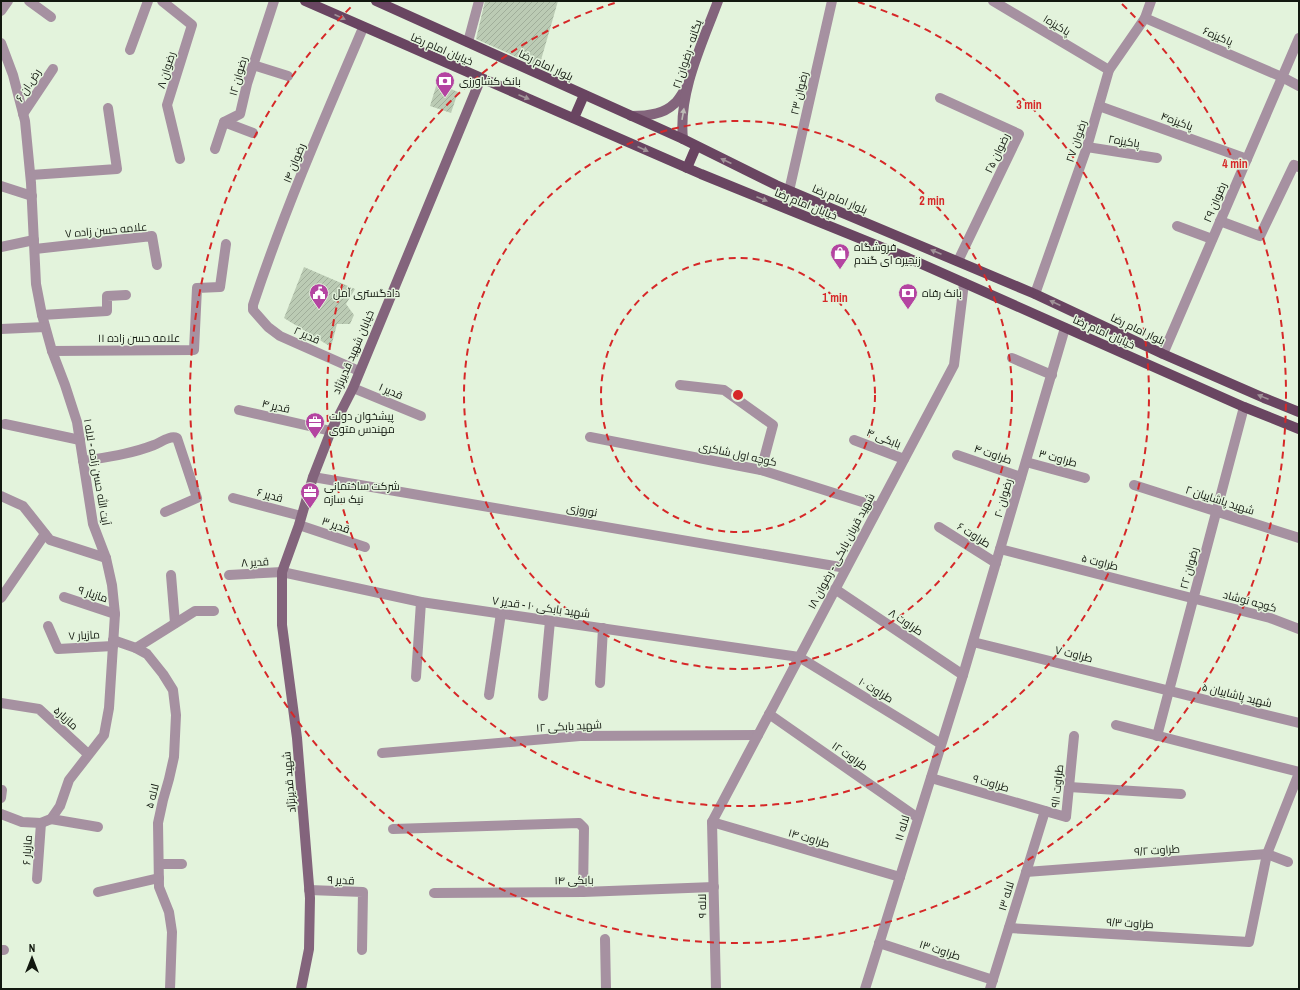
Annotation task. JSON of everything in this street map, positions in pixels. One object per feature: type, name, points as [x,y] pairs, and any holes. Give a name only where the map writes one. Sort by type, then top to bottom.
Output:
[{"type":"main road","name":"خیابان امام رضا","points":[[304,1],[687,168],[908,258],[1244,407],[1299,429]]},
{"type":"main road","name":"بلوار امام رضا","points":[[378,1],[683,139],[696,147],[789,191],[1035,294],[1163,354],[1299,412]]},
{"type":"main road","points":[[574,118],[584,95]]},
{"type":"main road","points":[[687,168],[696,147]]},
{"type":"street","points":[[1,11],[8,1]]},
{"type":"street","points":[[28,1],[51,17]]},
{"type":"street","points":[[130,50],[148,1]]},
{"type":"street","name":"رضوان ۸","points":[[162,1],[192,25],[168,105],[180,159]]},
{"type":"street","name":"رضوان ۱۲","points":[[224,122],[240,114],[247,84],[274,1]]},
{"type":"street","points":[[468,42],[479,1]]},
{"type":"street","name":"یگانه - رضوان ۲۱","points":[[683,139],[681,125],[686,88],[718,1]]},
{"type":"street","name":"رضوان ۲۳","points":[[789,191],[832,1]]},
{"type":"street","name":"پاکیزه۱","points":[[993,1],[1109,70]]},
{"type":"street","name":"رضوان ۲۷","points":[[1035,294],[1087,147],[1109,70],[1145,18],[1148,2]]},
{"type":"street","name":"پاکیزه۶","points":[[1145,18],[1282,77],[1299,86]]},
{"type":"street","name":"رضوان ۱۴","points":[[253,310],[253,305],[263,275],[292,198],[363,28]]},
{"type":"street","name":"رضوان ۲۹","points":[[1163,354],[1299,38]]},
{"type":"street","name":"آیت الله حسن زاده - لاله ۱","points":[[1,43],[13,75],[23,114],[31,175],[36,284],[42,315],[52,351],[77,422],[93,524],[106,558],[112,585],[115,614],[109,708],[104,735],[69,780],[60,806],[51,818]]},
{"type":"street","points":[[253,65],[288,76]]},
{"type":"street","name":"رض.ان ۶","points":[[23,114],[53,69]]},
{"type":"street","name":"خيابان شهيد قديرنژاد","points":[[282,572],[313,477],[331,431],[353,388],[481,78]]},
{"type":"street","points":[[630,116],[646,116],[667,110],[675,104],[686,88]]},
{"type":"street","name":"رضوان ۲۵","points":[[940,98],[1020,134],[958,261]]},
{"type":"street","name":"پاکیزه۴","points":[[1099,106],[1247,159]]},
{"type":"street","points":[[31,175],[117,169],[108,108]]},
{"type":"street","points":[[215,149],[224,122],[253,133]]},
{"type":"street","name":"پاکیزه۲","points":[[1087,147],[1157,158]]},
{"type":"street","points":[[1220,221],[1260,236],[1294,165],[1299,168]]},
{"type":"street","points":[[1,186],[32,196]]},
{"type":"street","points":[[1177,226],[1212,239]]},
{"type":"street","name":"علامه حسن زاده ۷","points":[[34,244],[152,236],[157,265]]},
{"type":"street","points":[[1,247],[34,244]]},
{"type":"street","name":"علامه حسن زاده ۱۱","points":[[52,351],[194,350],[197,288],[220,286],[226,244]]},
{"type":"street","name":"شهید قربان بابکی - رضوان ۱۸","points":[[712,822],[954,365],[964,283]]},
{"type":"street","points":[[42,315],[107,311],[107,296],[126,295]]},
{"type":"street","name":"قدیر ۲","points":[[253,310],[268,327],[280,336],[359,371]]},
{"type":"street","points":[[1,329],[45,327]]},
{"type":"street","name":"رضوان ۲۰","points":[[963,675],[1065,328]]},
{"type":"street","points":[[1012,358],[1052,375]]},
{"type":"street","points":[[680,385],[724,390],[773,425],[761,470]]},
{"type":"street","name":"قدیر ۱","points":[[353,388],[421,416]]},
{"type":"street","name":"رضوان ۲۲","points":[[1157,736],[1244,407]]},
{"type":"street","name":"قدیر ۴","points":[[239,410],[331,431]]},
{"type":"street","points":[[5,424],[80,440]]},
{"type":"street","points":[[83,461],[130,453],[173,437],[177,438],[197,498],[166,512]]},
{"type":"street","name":"کوچه اول شاکری","points":[[590,438],[761,470],[878,507]]},
{"type":"street","name":"بابکی ۴","points":[[854,440],[904,459]]},
{"type":"street","name":"طراوت ۴","points":[[957,455],[1022,477]]},
{"type":"street","name":"طراوت ۳","points":[[1026,462],[1085,478]]},
{"type":"street","name":"نوروزی","points":[[313,477],[846,568]]},
{"type":"street","name":"شهید پاشاییان ۲","points":[[1134,485],[1299,538]]},
{"type":"street","points":[[1,496],[23,506],[50,540],[106,558]]},
{"type":"street","name":"قدیر ۶","points":[[233,498],[300,520]]},
{"type":"street","name":"قدیر ۳","points":[[300,520],[365,547]]},
{"type":"street","name":"طراوت ۶","points":[[939,527],[996,563]]},
{"type":"street","points":[[1,598],[45,534]]},
{"type":"street","name":"طراوت ۵","points":[[1000,549],[1193,598]]},
{"type":"street","name":"قدیر ۸","points":[[228,575],[282,572]]},
{"type":"street","name":"شهید بابکی ۱۰ - قدیر ۷","points":[[282,572],[421,602],[799,657]]},
{"type":"street","name":"شهید قدیرنژاد","points":[[282,572],[282,625],[297,738],[309,890],[309,949],[301,989]]},
{"type":"street","points":[[171,575],[175,623]]},
{"type":"street","name":"طراوت ۸","points":[[835,589],[963,675]]},
{"type":"street","name":"مازیار ۹","points":[[64,597],[115,614]]},
{"type":"street","name":"کوچه نوشاد","points":[[1193,598],[1270,618],[1299,629]]},
{"type":"street","points":[[416,677],[421,602]]},
{"type":"street","points":[[136,648],[195,611],[214,611]]},
{"type":"street","points":[[489,695],[501,613]]},
{"type":"street","points":[[543,696],[550,620]]},
{"type":"street","name":"مازیار ۷","points":[[48,626],[58,649],[113,643]]},
{"type":"street","points":[[600,683],[603,628]]},
{"type":"street","name":"طراوت ۷","points":[[973,642],[1169,691]]},
{"type":"street","name":"لاله ۵","points":[[113,643],[136,648],[147,654],[163,674],[173,690],[176,715],[174,757],[170,779],[163,800],[158,824],[159,886],[168,912],[172,932],[170,989]]},
{"type":"street","name":"طراوت ۱۰","points":[[799,657],[941,744]]},
{"type":"street","name":"لاله ۱۱","points":[[864,989],[963,675]]},
{"type":"street","name":"شهید پاشاییان ۵","points":[[1169,691],[1299,723]]},
{"type":"street","name":"مازیار۵","points":[[1,702],[39,709],[88,754]]},
{"type":"street","name":"طراوت ۱۲","points":[[769,714],[918,818]]},
{"type":"street","points":[[1116,725],[1299,773],[1268,854]]},
{"type":"street","name":"شهید بابکی ۱۲","points":[[382,753],[580,736],[758,735]]},
{"type":"street","name":"طراوت ۹/۱","points":[[1045,811],[1066,817],[1074,736]]},
{"type":"street","name":"طراوت ۹","points":[[931,778],[1045,811]]},
{"type":"street","points":[[1069,787],[1181,794]]},
{"type":"street","points":[[1,798],[2,790]]},
{"type":"street","name":"لاله ۱۳","points":[[991,985],[1045,811]]},
{"type":"street","points":[[1,814],[22,822],[41,823],[51,818],[98,826]]},
{"type":"street","name":"طراوت ۱۴","points":[[712,822],[900,877]]},
{"type":"street","name":"لاله ۹","points":[[712,822],[716,989]]},
{"type":"street","name":"مازیار ۶","points":[[37,878],[41,823]]},
{"type":"street","points":[[393,829],[579,824],[584,828],[583,892]]},
{"type":"street","name":"طراوت ۹/۲","points":[[1026,872],[1268,854],[1288,862]]},
{"type":"street","name":"طراوت ۹/۳","points":[[1009,928],[1249,942],[1268,854]]},
{"type":"street","points":[[159,864],[182,864]]},
{"type":"street","points":[[98,892],[159,878]]},
{"type":"street","name":"بابکی ۱۴","points":[[434,893],[583,892],[714,887]]},
{"type":"street","name":"قدیر ۹","points":[[309,890],[363,892],[362,950]]},
{"type":"street","points":[[605,939],[606,989]]},
{"type":"street","name":"طراوت ۱۳","points":[[879,943],[991,985]]},
{"type":"building","points":[[485,1],[558,1],[539,67],[476,39]]},
{"type":"building","points":[[437,83],[458,92],[451,113],[430,106]]},
{"type":"building","name":"دادگستری آمل","points":[[304,267],[355,289],[346,304],[354,315],[350,324],[337,324],[331,347],[284,318]]},
{"type":"place","name":"بانک کشاورزی","points":[[445,98]]},
{"type":"place","name":"فروشگاه زنجیره ای گندم","points":[[840,270]]},
{"type":"place","name":"دادگستری آمل","points":[[319,310]]},
{"type":"place","name":"بانک رفاه","points":[[908,310]]},
{"type":"place","name":"پیشخوان دولت مهندس متوی","points":[[315,439]]},
{"type":"place","name":"شرکت ساختمانی نیک سازه","points":[[310,509]]}]
